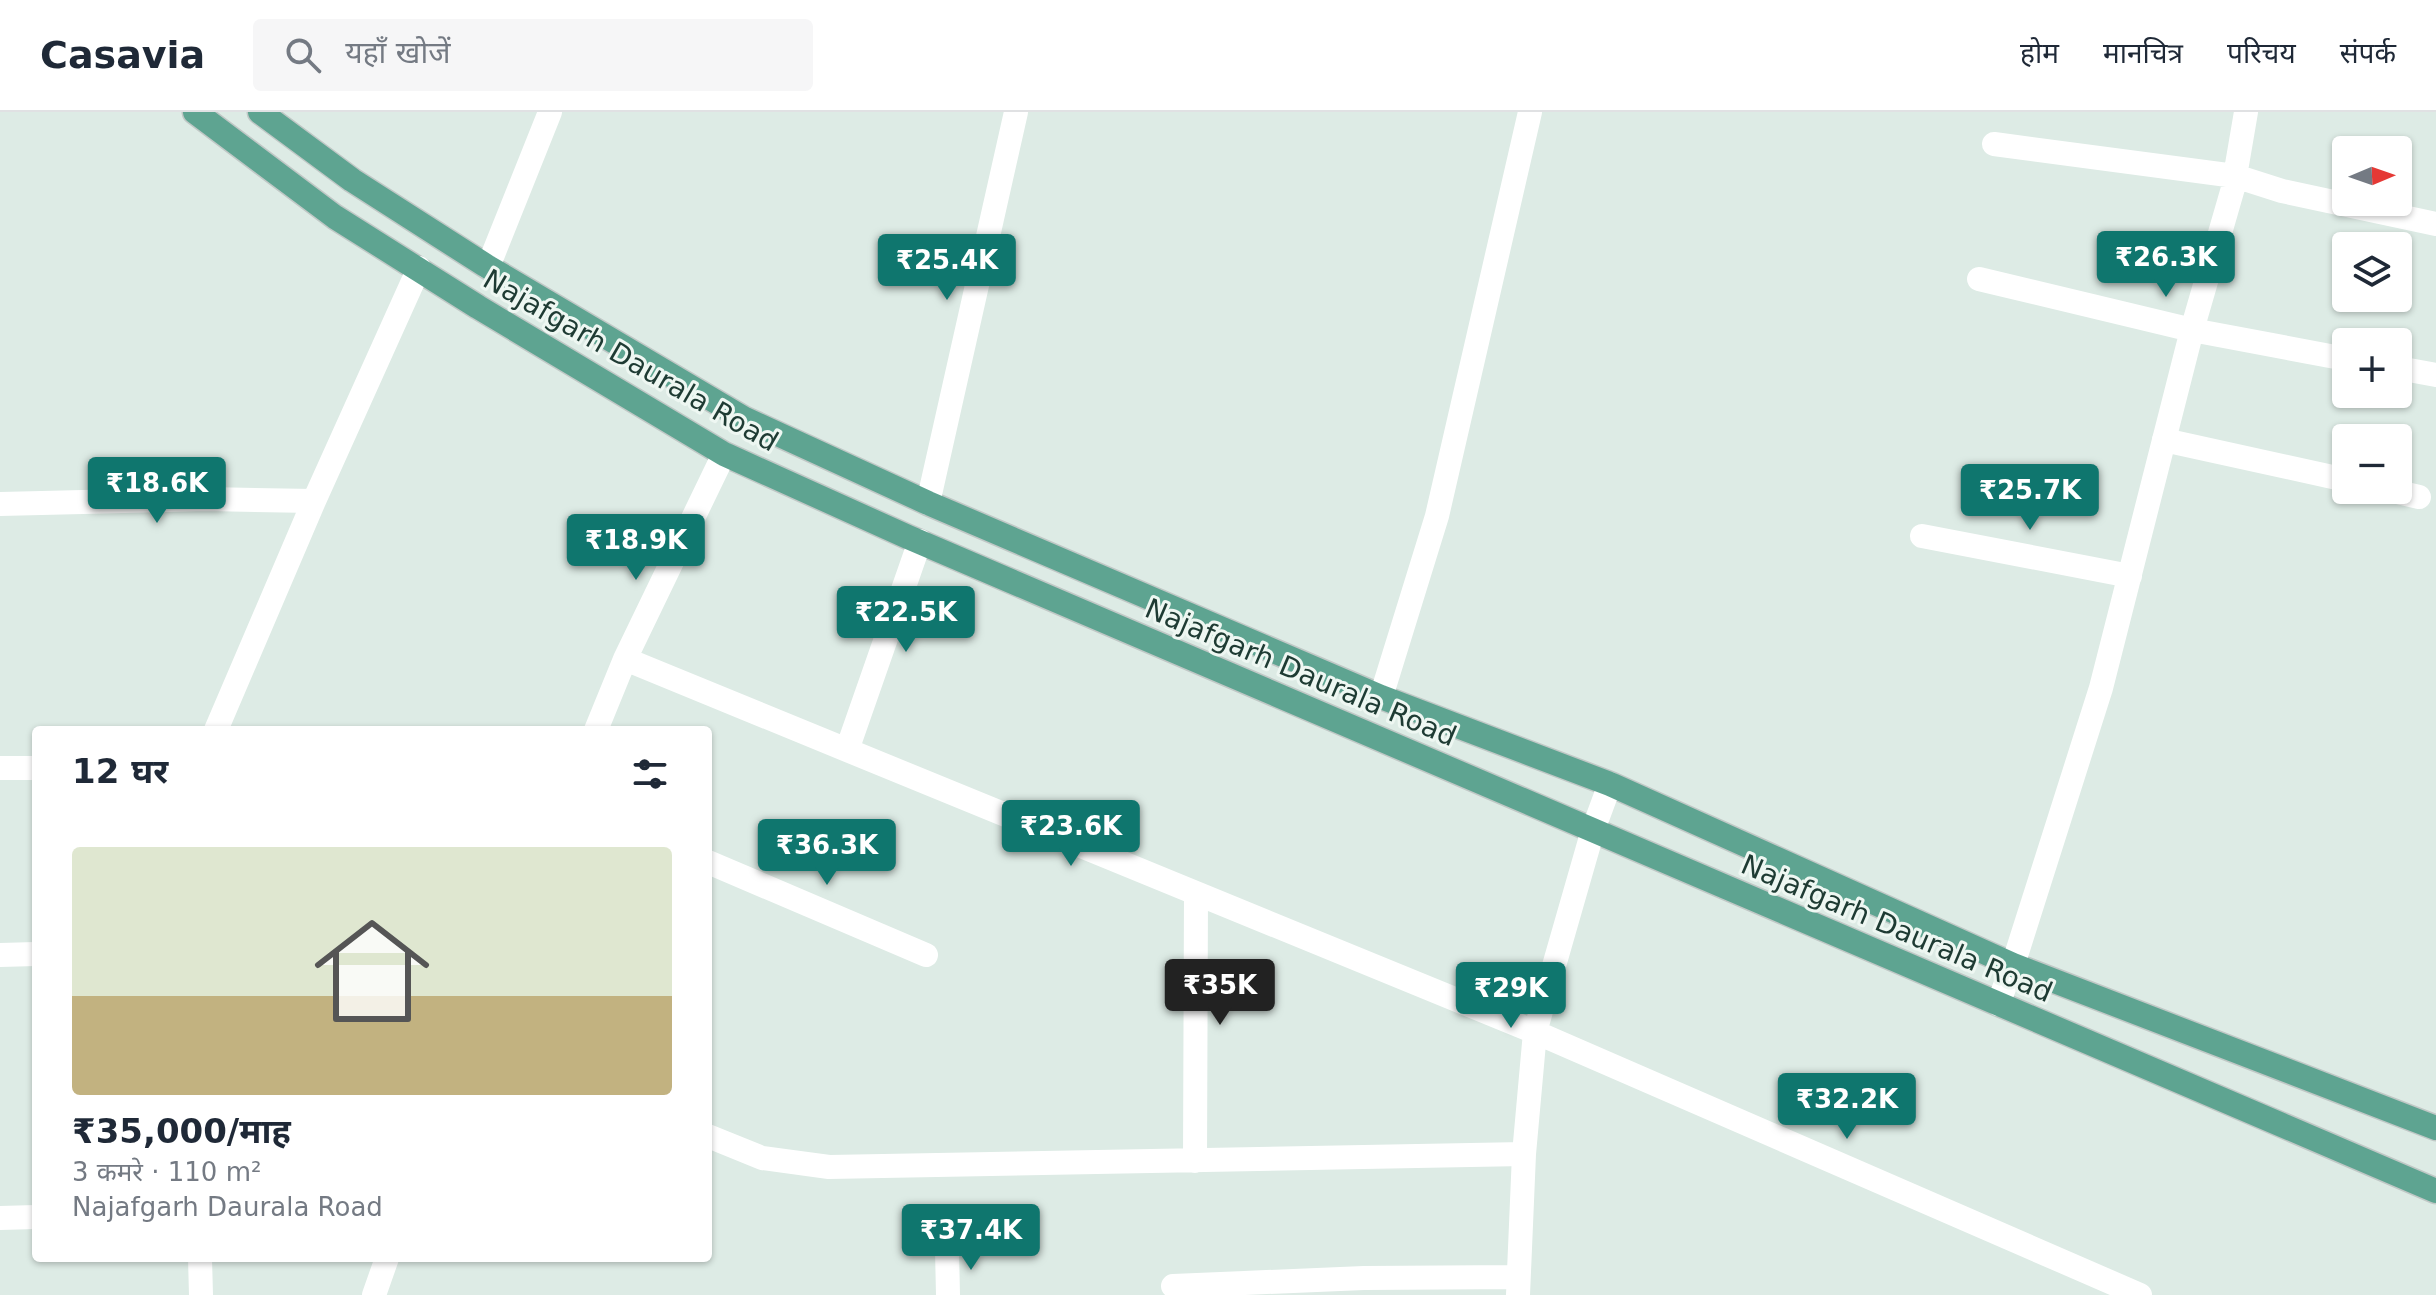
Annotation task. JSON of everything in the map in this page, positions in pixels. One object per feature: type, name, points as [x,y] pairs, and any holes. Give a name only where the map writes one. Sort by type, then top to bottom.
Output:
[{"type":"main road","name":"Najafgarh Daurala Road","points":[[195,112],[335,217],[478,307],[724,454],[920,541],[2436,1191]]},
{"type":"main road","name":"Najafgarh Daurala Road","points":[[260,112],[352,180],[488,267],[745,419],[928,503],[1381,697],[1610,784],[2013,965],[2436,1128]]},
{"type":"street","points":[[488,267],[550,112]]},
{"type":"street","points":[[928,503],[1016,112]]},
{"type":"street","points":[[1381,697],[1437,516],[1530,112]]},
{"type":"street","points":[[1998,1004],[2101,688],[2192,330],[2235,176],[2246,112]]},
{"type":"street","points":[[1994,144],[2235,176],[2282,191],[2436,224]]},
{"type":"street","points":[[218,726],[419,268]]},
{"type":"street","points":[[1979,279],[2192,330],[2332,356]]},
{"type":"street","points":[[2412,371],[2436,375]]},
{"type":"street","points":[[2164,440],[2332,477]]},
{"type":"street","points":[[598,726],[625,659],[724,454]]},
{"type":"street","points":[[2412,495],[2419,497]]},
{"type":"street","points":[[0,504],[207,499],[314,501]]},
{"type":"street","points":[[1922,536],[2130,576]]},
{"type":"street","points":[[847,750],[920,541]]},
{"type":"street","points":[[625,659],[1535,1032],[2140,1295]]},
{"type":"street","points":[[0,768],[32,768]]},
{"type":"street","points":[[1173,1286],[1379,1277],[1518,1286],[1524,1154],[1535,1032],[1593,830],[1610,784]]},
{"type":"street","points":[[712,864],[926,955]]},
{"type":"street","points":[[1195,1161],[1196,893]]},
{"type":"street","points":[[0,955],[32,954]]},
{"type":"street","points":[[712,1138],[762,1158],[829,1167],[1524,1154]]},
{"type":"street","points":[[0,1218],[32,1217]]},
{"type":"street","points":[[947,1250],[948,1295]]},
{"type":"street","points":[[200,1262],[201,1295]]},
{"type":"street","points":[[374,1295],[386,1262]]}]
